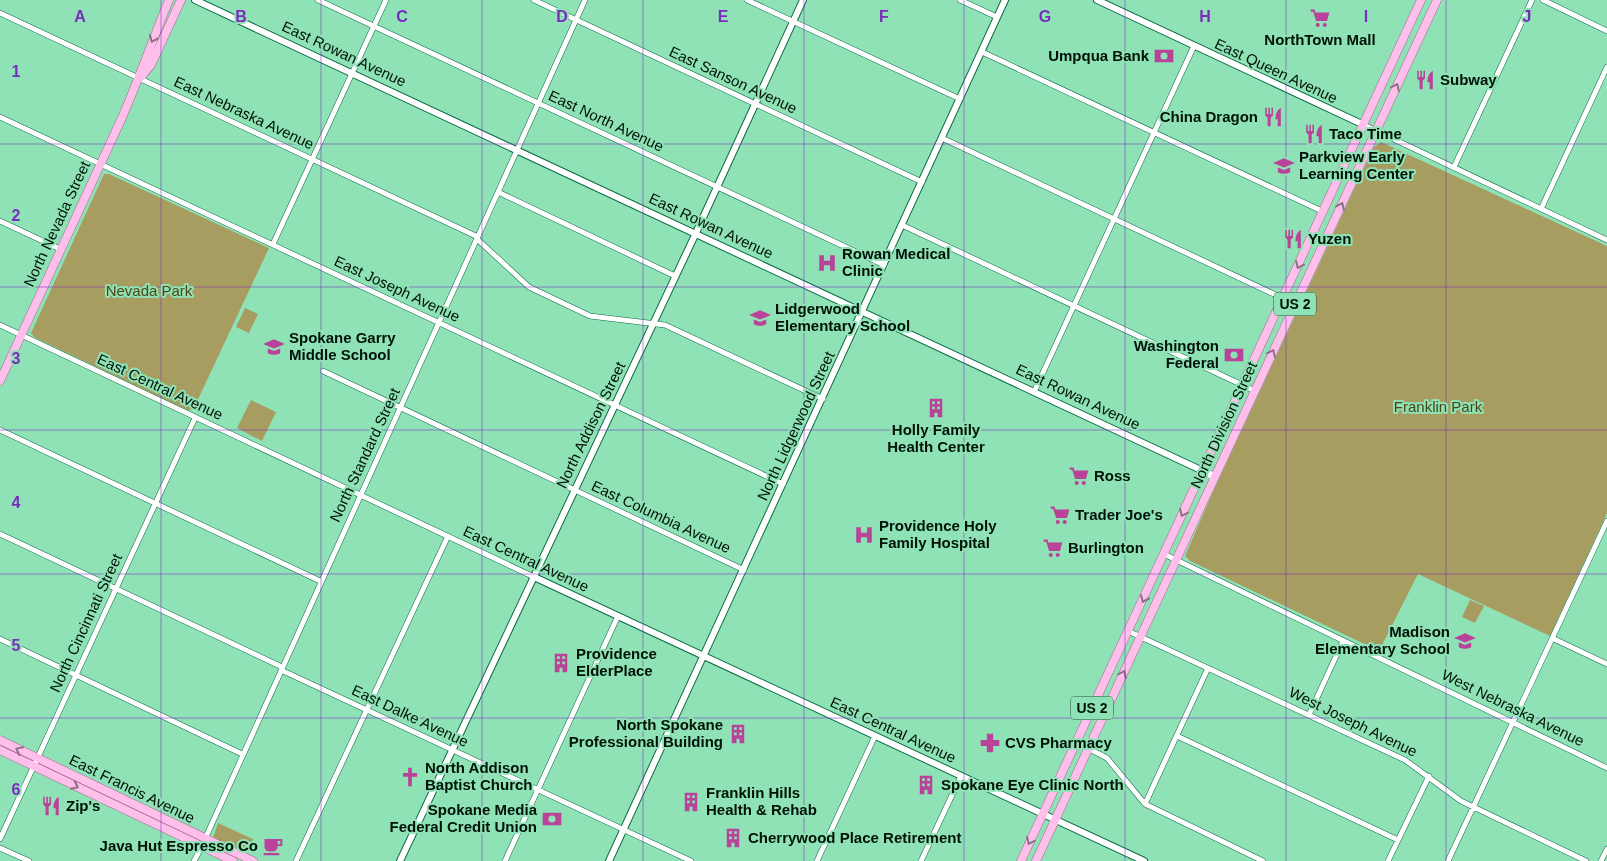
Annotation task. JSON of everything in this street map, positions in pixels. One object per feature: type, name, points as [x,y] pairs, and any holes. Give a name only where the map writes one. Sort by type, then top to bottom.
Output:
[{"type":"main road","name":"North Nevada Street","points":[[0,381],[140,78],[143,61],[169,0]]},
{"type":"main road","name":"North Nevada Street","points":[[140,78],[152,65],[181,0]]},
{"type":"main road","name":"North Division Street","points":[[1021,861],[1421,0]]},
{"type":"main road","name":"North Division Street","points":[[1036,861],[1437,0]]},
{"type":"main road","name":"East Rowan Avenue","points":[[1203,471],[1215,477]]},
{"type":"main road","name":"East Francis Avenue","points":[[0,740],[35,762]]},
{"type":"main road","name":"East Francis Avenue","points":[[0,750],[35,762],[203,842],[253,861]]},
{"type":"main road","name":"East Francis Avenue","points":[[203,842],[234,861]]},
{"type":"street","name":"East Rowan Avenue","points":[[195,0],[1203,471]]},
{"type":"street","name":"East North Avenue","points":[[318,0],[884,265]]},
{"type":"street","points":[[273,244],[386,0]]},
{"type":"street","name":"East Sanson Avenue","points":[[534,0],[922,182]]},
{"type":"street","name":"North Standard Street","points":[[194,861],[585,0]]},
{"type":"street","points":[[747,0],[960,99]]},
{"type":"street","name":"North Addison Street","points":[[400,861],[532,576],[695,235],[803,0]]},
{"type":"street","points":[[960,0],[997,17]]},
{"type":"street","name":"North Lidgerwood Street","points":[[609,861],[1005,0]]},
{"type":"street","name":"East Queen Avenue","points":[[1097,0],[1364,125]]},
{"type":"street","points":[[1454,167],[1532,0]]},
{"type":"street","points":[[1543,0],[1607,30]]},
{"type":"street","name":"East Nebraska Avenue","points":[[0,13],[477,238],[528,287],[590,316],[665,325],[823,399]]},
{"type":"street","points":[[1034,392],[1194,46]]},
{"type":"street","points":[[982,52],[1324,212]]},
{"type":"street","points":[[1541,209],[1607,67]]},
{"type":"street","name":"East Joseph Avenue","points":[[0,117],[783,484]]},
{"type":"street","points":[[1364,125],[1607,240]]},
{"type":"street","points":[[942,138],[1295,304]]},
{"type":"street","points":[[498,192],[675,276]]},
{"type":"street","points":[[0,221],[60,249]]},
{"type":"street","points":[[902,225],[1254,391]]},
{"type":"street","name":"East Central Avenue","points":[[0,325],[360,496],[1043,814],[1132,858],[1144,861]]},
{"type":"street","name":"East Columbia Avenue","points":[[323,371],[573,491],[744,570]]},
{"type":"street","name":"North Cincinnati Street","points":[[0,839],[195,418]]},
{"type":"street","points":[[0,430],[320,582]]},
{"type":"street","points":[[1448,861],[1607,521]]},
{"type":"street","name":"East Dalke Avenue","points":[[0,534],[366,709],[691,861]]},
{"type":"street","points":[[296,861],[448,536]]},
{"type":"street","name":"West Nebraska Avenue","points":[[1164,554],[1607,768]]},
{"type":"street","points":[[505,861],[618,616]]},
{"type":"street","name":"West Joseph Avenue","points":[[1128,631],[1405,760],[1429,776],[1456,798],[1586,861]]},
{"type":"street","points":[[1552,638],[1607,664]]},
{"type":"street","points":[[0,639],[242,754]]},
{"type":"street","points":[[1309,715],[1343,641]]},
{"type":"street","points":[[1145,804],[1208,668]]},
{"type":"street","points":[[816,861],[876,736]]},
{"type":"street","points":[[1177,736],[1398,840]]},
{"type":"street","points":[[1076,742],[1112,762],[1133,792],[1145,804],[1263,861]]},
{"type":"street","points":[[921,861],[961,776]]},
{"type":"street","points":[[1388,861],[1429,776]]},
{"type":"street","points":[[0,848],[29,861]]},
{"type":"street","points":[[1601,861],[1607,849]]},
{"type":"green space","name":"Franklin Park","points":[[1381,142],[1607,246],[1607,513],[1550,636],[1418,574],[1379,651],[1190,561],[1185,556],[1374,147]]},
{"type":"green space","name":"Nevada Park","points":[[104,174],[109,174],[269,248],[193,410],[187,410],[34,337],[31,333]]},
{"type":"green space","points":[[245,308],[258,314],[249,333],[236,327]]},
{"type":"green space","points":[[251,400],[276,412],[262,441],[237,428]]},
{"type":"green space","points":[[1470,600],[1484,606],[1475,623],[1462,617]]},
{"type":"green space","points":[[218,823],[253,839],[246,853],[213,838]]},
{"type":"place","name":"NorthTown Mall","points":[[1320,18]]},
{"type":"place","name":"Umpqua Bank","points":[[1164,56]]},
{"type":"place","name":"Subway","points":[[1425,80]]},
{"type":"place","name":"China Dragon","points":[[1273,117]]},
{"type":"place","name":"Taco Time","points":[[1314,134]]},
{"type":"place","name":"Parkview Early Learning Center","points":[[1284,166]]},
{"type":"place","name":"Yuzen","points":[[1293,239]]},
{"type":"place","name":"Rowan Medical Clinic","points":[[827,263]]},
{"type":"place","name":"Lidgerwood Elementary School","points":[[760,318]]},
{"type":"place","name":"Spokane Garry Middle School","points":[[274,347]]},
{"type":"place","name":"Washington Federal","points":[[1234,355]]},
{"type":"place","name":"Holly Family Health Center","points":[[936,408]]},
{"type":"place","name":"Ross","points":[[1079,476]]},
{"type":"place","name":"Trader Joe's","points":[[1060,515]]},
{"type":"place","name":"Providence Holy Family Hospital","points":[[864,535]]},
{"type":"place","name":"Burlington","points":[[1053,548]]},
{"type":"place","name":"Madison Elementary School","points":[[1465,641]]},
{"type":"place","name":"Providence ElderPlace","points":[[561,663]]},
{"type":"place","name":"North Spokane Professional Building","points":[[738,734]]},
{"type":"place","name":"CVS Pharmacy","points":[[990,743]]},
{"type":"place","name":"North Addison Baptist Church","points":[[410,777]]},
{"type":"place","name":"Spokane Eye Clinic North","points":[[926,785]]},
{"type":"place","name":"Franklin Hills Health & Rehab","points":[[691,802]]},
{"type":"place","name":"Zip's","points":[[51,806]]},
{"type":"place","name":"Spokane Media Federal Credit Union","points":[[552,819]]},
{"type":"place","name":"Cherrywood Place Retirement","points":[[733,838]]},
{"type":"place","name":"Java Hut Espresso Co","points":[[273,846]]}]
